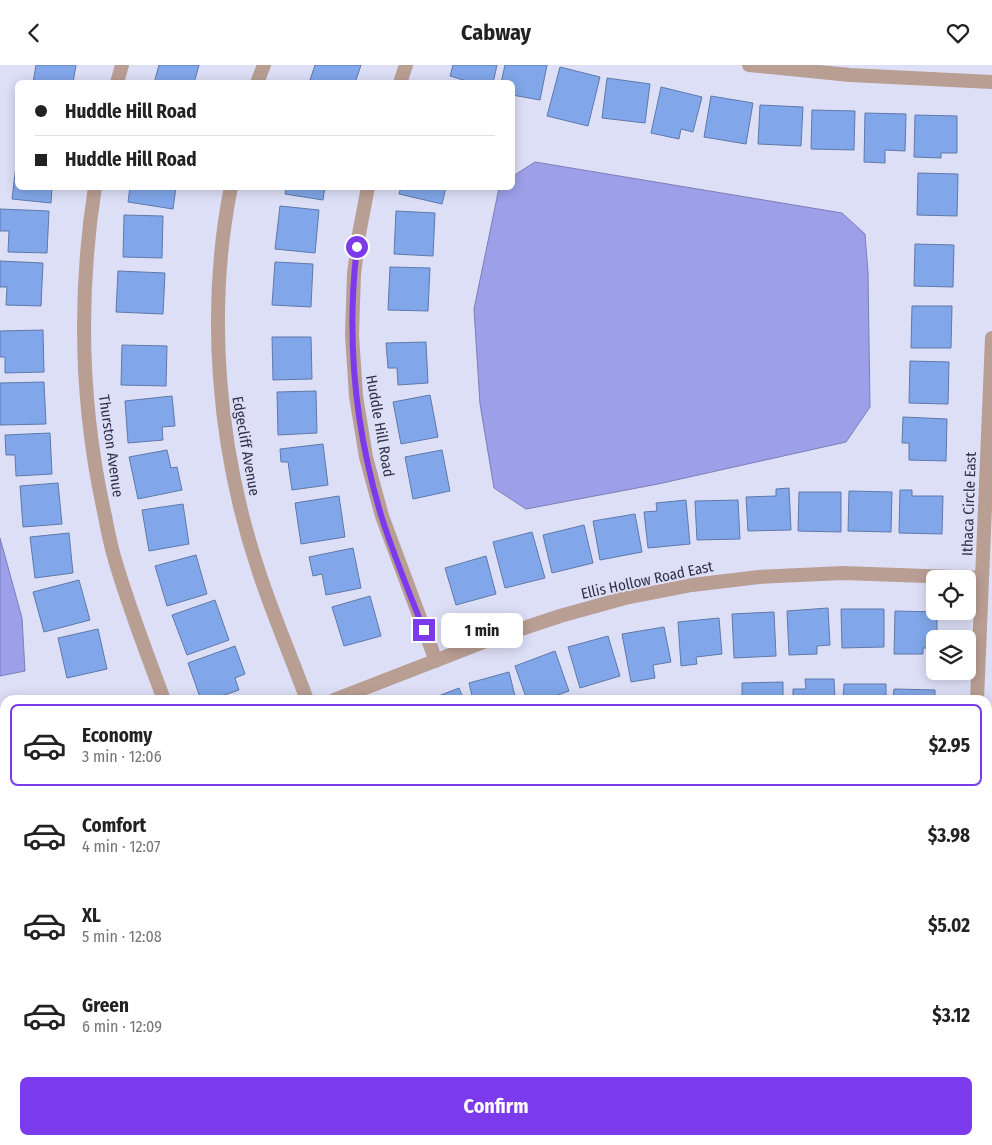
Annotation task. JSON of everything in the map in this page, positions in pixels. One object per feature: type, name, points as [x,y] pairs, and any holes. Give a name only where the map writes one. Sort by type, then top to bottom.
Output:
[{"type":"street","points":[[118,80],[122,65]]},
{"type":"street","points":[[258,80],[264,65]]},
{"type":"street","points":[[401,80],[406,65]]},
{"type":"street","points":[[749,65],[850,75],[992,82]]},
{"type":"street","name":"Thurston Avenue","points":[[95,190],[84,295],[84,360],[89,424],[99,488],[113,552],[132,614],[162,695]]},
{"type":"street","name":"Edgecliff Avenue","points":[[231,190],[221,260],[218,319],[221,394],[229,453],[241,512],[258,569],[305,695]]},
{"type":"street","name":"Huddle Hill Road","points":[[367,190],[354,275],[352,335],[356,397],[366,457],[382,516],[436,661]]},
{"type":"street","name":"Ithaca Circle East","points":[[977,695],[992,338]]},
{"type":"street","name":"Ellis Hollow Road East","points":[[347,695],[494,638],[560,616],[625,598],[692,585],[759,577],[843,573],[982,578]]},
{"type":"water","points":[[535,162],[842,213],[865,234],[868,272],[870,407],[846,442],[658,484],[526,509],[494,488],[480,404],[474,309],[499,190],[515,190],[515,175]]},
{"type":"water","points":[[0,538],[22,618],[25,671],[0,676]]},
{"type":"building","points":[[36,65],[76,65],[74,80],[34,80]]},
{"type":"building","points":[[159,65],[199,65],[195,80],[155,80]]},
{"type":"building","points":[[315,65],[361,65],[356,80],[310,80]]},
{"type":"building","points":[[453,65],[497,65],[494,80],[463,80],[450,76]]},
{"type":"building","points":[[505,65],[547,65],[540,100],[515,96],[515,80],[502,80]]},
{"type":"building","points":[[560,67],[600,77],[588,126],[547,116]]},
{"type":"building","points":[[607,78],[650,84],[645,123],[602,118]]},
{"type":"building","points":[[661,87],[702,97],[693,132],[681,129],[679,139],[651,133]]},
{"type":"building","points":[[711,96],[753,103],[746,144],[704,137]]},
{"type":"building","points":[[760,105],[803,107],[801,146],[758,144]]},
{"type":"building","points":[[812,110],[855,111],[854,150],[811,149]]},
{"type":"building","points":[[865,113],[906,114],[905,151],[885,150],[885,163],[864,162]]},
{"type":"building","points":[[915,115],[957,116],[957,153],[941,153],[941,158],[914,157]]},
{"type":"building","points":[[918,173],[958,174],[957,216],[917,215]]},
{"type":"building","points":[[15,174],[15,190],[52,190],[51,203],[12,199]]},
{"type":"building","points":[[130,190],[176,190],[173,209],[128,202]]},
{"type":"building","points":[[286,190],[325,190],[323,200],[285,194]]},
{"type":"building","points":[[400,190],[445,190],[442,204],[399,194]]},
{"type":"building","points":[[280,206],[319,210],[315,253],[275,249]]},
{"type":"building","points":[[0,209],[49,211],[47,253],[8,252],[9,231],[0,231]]},
{"type":"building","points":[[396,211],[435,213],[433,256],[394,254]]},
{"type":"building","points":[[124,215],[163,216],[162,258],[123,257]]},
{"type":"building","points":[[915,244],[954,245],[953,287],[914,286]]},
{"type":"building","points":[[0,261],[43,263],[41,306],[6,305],[7,287],[0,287]]},
{"type":"building","points":[[275,262],[313,264],[311,307],[272,305]]},
{"type":"building","points":[[390,267],[430,268],[428,311],[388,310]]},
{"type":"building","points":[[118,271],[165,273],[163,314],[116,312]]},
{"type":"building","points":[[912,306],[952,306],[951,348],[911,348]]},
{"type":"building","points":[[43,330],[44,372],[5,373],[5,357],[0,357],[0,331]]},
{"type":"building","points":[[272,337],[311,337],[312,379],[273,380]]},
{"type":"building","points":[[426,342],[428,383],[398,385],[397,368],[388,368],[386,343]]},
{"type":"building","points":[[122,345],[167,346],[166,386],[121,385]]},
{"type":"building","points":[[910,361],[949,362],[948,404],[909,403]]},
{"type":"building","points":[[44,382],[46,424],[0,425],[0,383]]},
{"type":"building","points":[[316,391],[317,433],[278,435],[277,392]]},
{"type":"building","points":[[430,395],[438,437],[401,444],[393,402]]},
{"type":"building","points":[[172,396],[175,426],[162,427],[163,440],[128,443],[125,401]]},
{"type":"building","points":[[903,417],[947,419],[946,461],[909,460],[909,443],[902,443]]},
{"type":"building","points":[[50,433],[52,474],[16,476],[15,455],[6,455],[5,435]]},
{"type":"building","points":[[323,444],[328,485],[292,490],[288,462],[281,462],[280,449]]},
{"type":"building","points":[[167,450],[171,468],[177,467],[182,490],[138,499],[129,457]]},
{"type":"building","points":[[442,450],[450,491],[413,499],[405,457]]},
{"type":"building","points":[[58,483],[62,524],[23,527],[20,486]]},
{"type":"building","points":[[789,488],[791,530],[748,531],[746,497],[776,496],[776,489]]},
{"type":"building","points":[[900,490],[912,490],[912,496],[943,496],[942,534],[899,533]]},
{"type":"building","points":[[849,491],[892,492],[891,532],[848,531]]},
{"type":"building","points":[[799,492],[841,492],[841,532],[798,531]]},
{"type":"building","points":[[339,496],[345,537],[301,544],[295,503]]},
{"type":"building","points":[[686,500],[690,544],[648,548],[644,512],[657,511],[656,503]]},
{"type":"building","points":[[738,500],[740,539],[697,540],[695,501]]},
{"type":"building","points":[[183,504],[189,544],[149,551],[142,510]]},
{"type":"building","points":[[635,514],[642,552],[600,560],[593,521]]},
{"type":"building","points":[[584,525],[593,563],[552,573],[543,535]]},
{"type":"building","points":[[532,532],[545,578],[505,588],[493,542]]},
{"type":"building","points":[[69,533],[73,573],[35,578],[30,537]]},
{"type":"building","points":[[353,548],[361,588],[326,595],[322,574],[313,576],[309,557]]},
{"type":"building","points":[[196,555],[207,594],[167,606],[155,566]]},
{"type":"building","points":[[486,556],[496,594],[456,605],[445,568]]},
{"type":"building","points":[[79,580],[90,620],[44,632],[33,592]]},
{"type":"building","points":[[370,596],[381,636],[344,646],[332,607]]},
{"type":"building","points":[[215,600],[229,640],[187,655],[172,615]]},
{"type":"building","points":[[828,608],[830,645],[817,646],[817,654],[789,655],[787,611]]},
{"type":"building","points":[[841,609],[884,609],[884,647],[842,648]]},
{"type":"building","points":[[895,611],[926,612],[926,620],[937,620],[937,630],[926,630],[926,648],[923,648],[923,654],[894,654]]},
{"type":"building","points":[[774,612],[776,656],[734,658],[732,614]]},
{"type":"building","points":[[719,618],[722,654],[696,657],[697,664],[681,666],[678,622]]},
{"type":"building","points":[[664,627],[671,662],[653,665],[655,678],[631,682],[622,634]]},
{"type":"building","points":[[98,629],[107,669],[67,678],[58,638]]},
{"type":"building","points":[[608,636],[620,676],[580,688],[568,647]]},
{"type":"building","points":[[235,646],[245,674],[235,678],[239,690],[224,695],[199,695],[188,663]]},
{"type":"building","points":[[555,651],[569,691],[558,695],[525,695],[515,666]]},
{"type":"building","points":[[509,672],[515,695],[472,695],[469,683]]},
{"type":"building","points":[[805,679],[834,679],[835,695],[793,695],[793,689],[806,689]]},
{"type":"building","points":[[783,682],[783,695],[742,695],[742,683]]},
{"type":"building","points":[[844,684],[886,684],[886,695],[843,695]]},
{"type":"building","points":[[459,688],[462,695],[441,695]]},
{"type":"building","points":[[894,689],[935,690],[935,695],[893,695]]},
{"type":"route","points":[[357,247],[352,335],[356,397],[366,457],[394,552],[424,630]]}]
